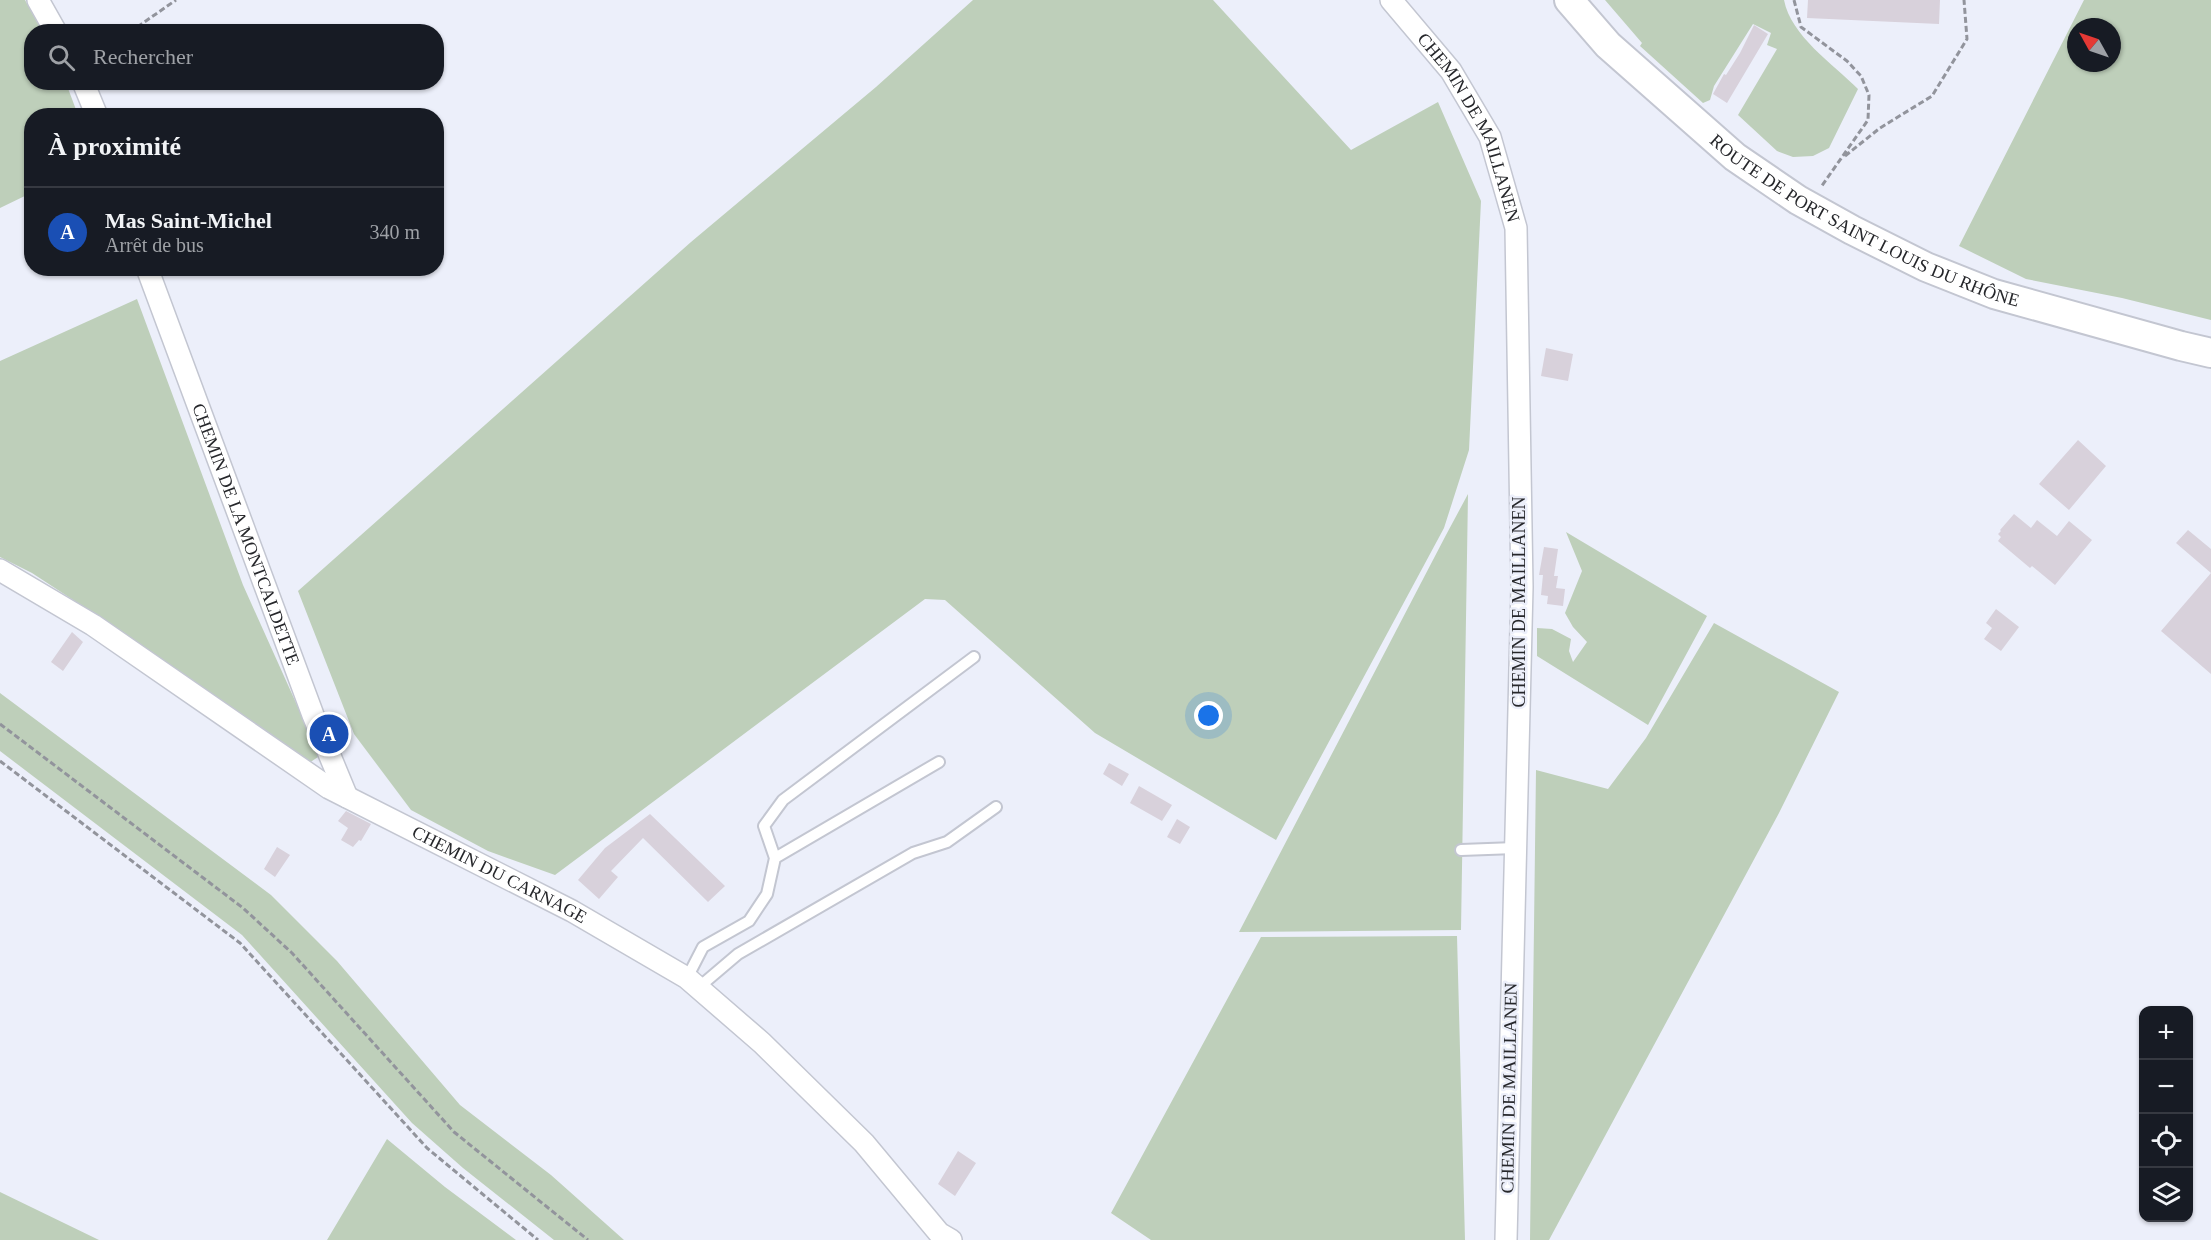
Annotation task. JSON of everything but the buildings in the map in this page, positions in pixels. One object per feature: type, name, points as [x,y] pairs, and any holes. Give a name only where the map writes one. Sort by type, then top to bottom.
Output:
[{"type":"main road","name":"ROUTE DE PORT SAINT LOUIS DU RHÔNE","points":[[1569,0],[1608,45],[1735,157],[1808,206],[1926,267],[1994,294],[2211,353]]},
{"type":"street","points":[[38,0],[52,24]]},
{"type":"street","name":"CHEMIN DE MAILLANEN","points":[[1391,0],[1451,71],[1490,137],[1516,228],[1522,586],[1506,1240]]},
{"type":"street","points":[[86,90],[94,108]]},
{"type":"street","name":"CHEMIN DE LA MONTCALDETTE","points":[[150,276],[313,715],[347,797]]},
{"type":"street","name":"CHEMIN DU CARNAGE","points":[[0,570],[93,626],[329,788],[572,911],[692,983],[762,1043],[864,1143],[939,1233],[951,1240]]},
{"type":"lane","points":[[692,983],[703,947],[749,921],[767,894],[775,858],[764,826],[783,800],[974,657]]},
{"type":"lane","points":[[775,858],[939,762]]},
{"type":"lane","points":[[692,983],[914,853],[946,842],[996,807]]},
{"type":"lane","points":[[1461,850],[1515,848]]},
{"type":"path","points":[[142,24],[176,0]]},
{"type":"path","points":[[1794,0],[1801,27],[1847,61],[1861,76],[1869,95],[1868,120],[1808,206]]},
{"type":"path","points":[[1842,159],[1880,128],[1932,96],[1967,39],[1964,0]]},
{"type":"path","points":[[0,724],[243,908],[306,969],[454,1132],[588,1240]]},
{"type":"path","points":[[0,761],[240,944],[427,1149],[538,1240]]},
{"type":"green space","points":[[0,0],[25,0],[38,24],[24,24],[24,90],[69,90],[75,108],[24,108],[24,196],[0,208]]},
{"type":"green space","points":[[973,0],[1213,0],[1351,150],[1438,102],[1481,201],[1469,450],[1444,528],[1276,840],[1095,733],[945,600],[925,599],[555,875],[488,851],[411,810],[354,734],[298,591],[691,242],[876,87]]},
{"type":"green space","points":[[1605,0],[1784,0],[1795,26],[1804,37],[1858,89],[1829,148],[1813,156],[1793,157],[1777,151],[1738,115],[1777,49],[1767,45],[1771,33],[1753,24],[1714,86],[1710,100],[1703,103],[1640,46],[1642,43]]},
{"type":"green space","points":[[2084,0],[2211,0],[2211,320],[2122,298],[2026,279],[1959,246],[2067,33],[2067,72],[2121,72],[2121,18],[2075,18]]},
{"type":"green space","points":[[137,299],[243,585],[315,745],[318,757],[306,765],[131,638],[32,573],[0,557],[0,361]]},
{"type":"green space","points":[[1468,494],[1461,930],[1239,932],[1446,535]]},
{"type":"green space","points":[[1566,532],[1707,616],[1648,725],[1537,656],[1537,628],[1552,629],[1571,639],[1569,651],[1573,662],[1587,642],[1573,627],[1565,613],[1582,571]]},
{"type":"green space","points":[[1714,623],[1839,692],[1779,813],[1549,1240],[1530,1240],[1536,770],[1608,789],[1646,738]]},
{"type":"green space","points":[[0,693],[271,895],[337,961],[460,1105],[551,1175],[624,1240],[554,1240],[463,1168],[412,1123],[242,935],[0,751]]},
{"type":"green space","points":[[1457,936],[1465,1240],[1151,1240],[1111,1213],[1261,937]]},
{"type":"green space","points":[[387,1139],[445,1187],[516,1240],[327,1240]]},
{"type":"green space","points":[[0,1192],[99,1240],[0,1240]]},
{"type":"place","name":"Mas Saint-Michel","points":[[329,734]]}]
